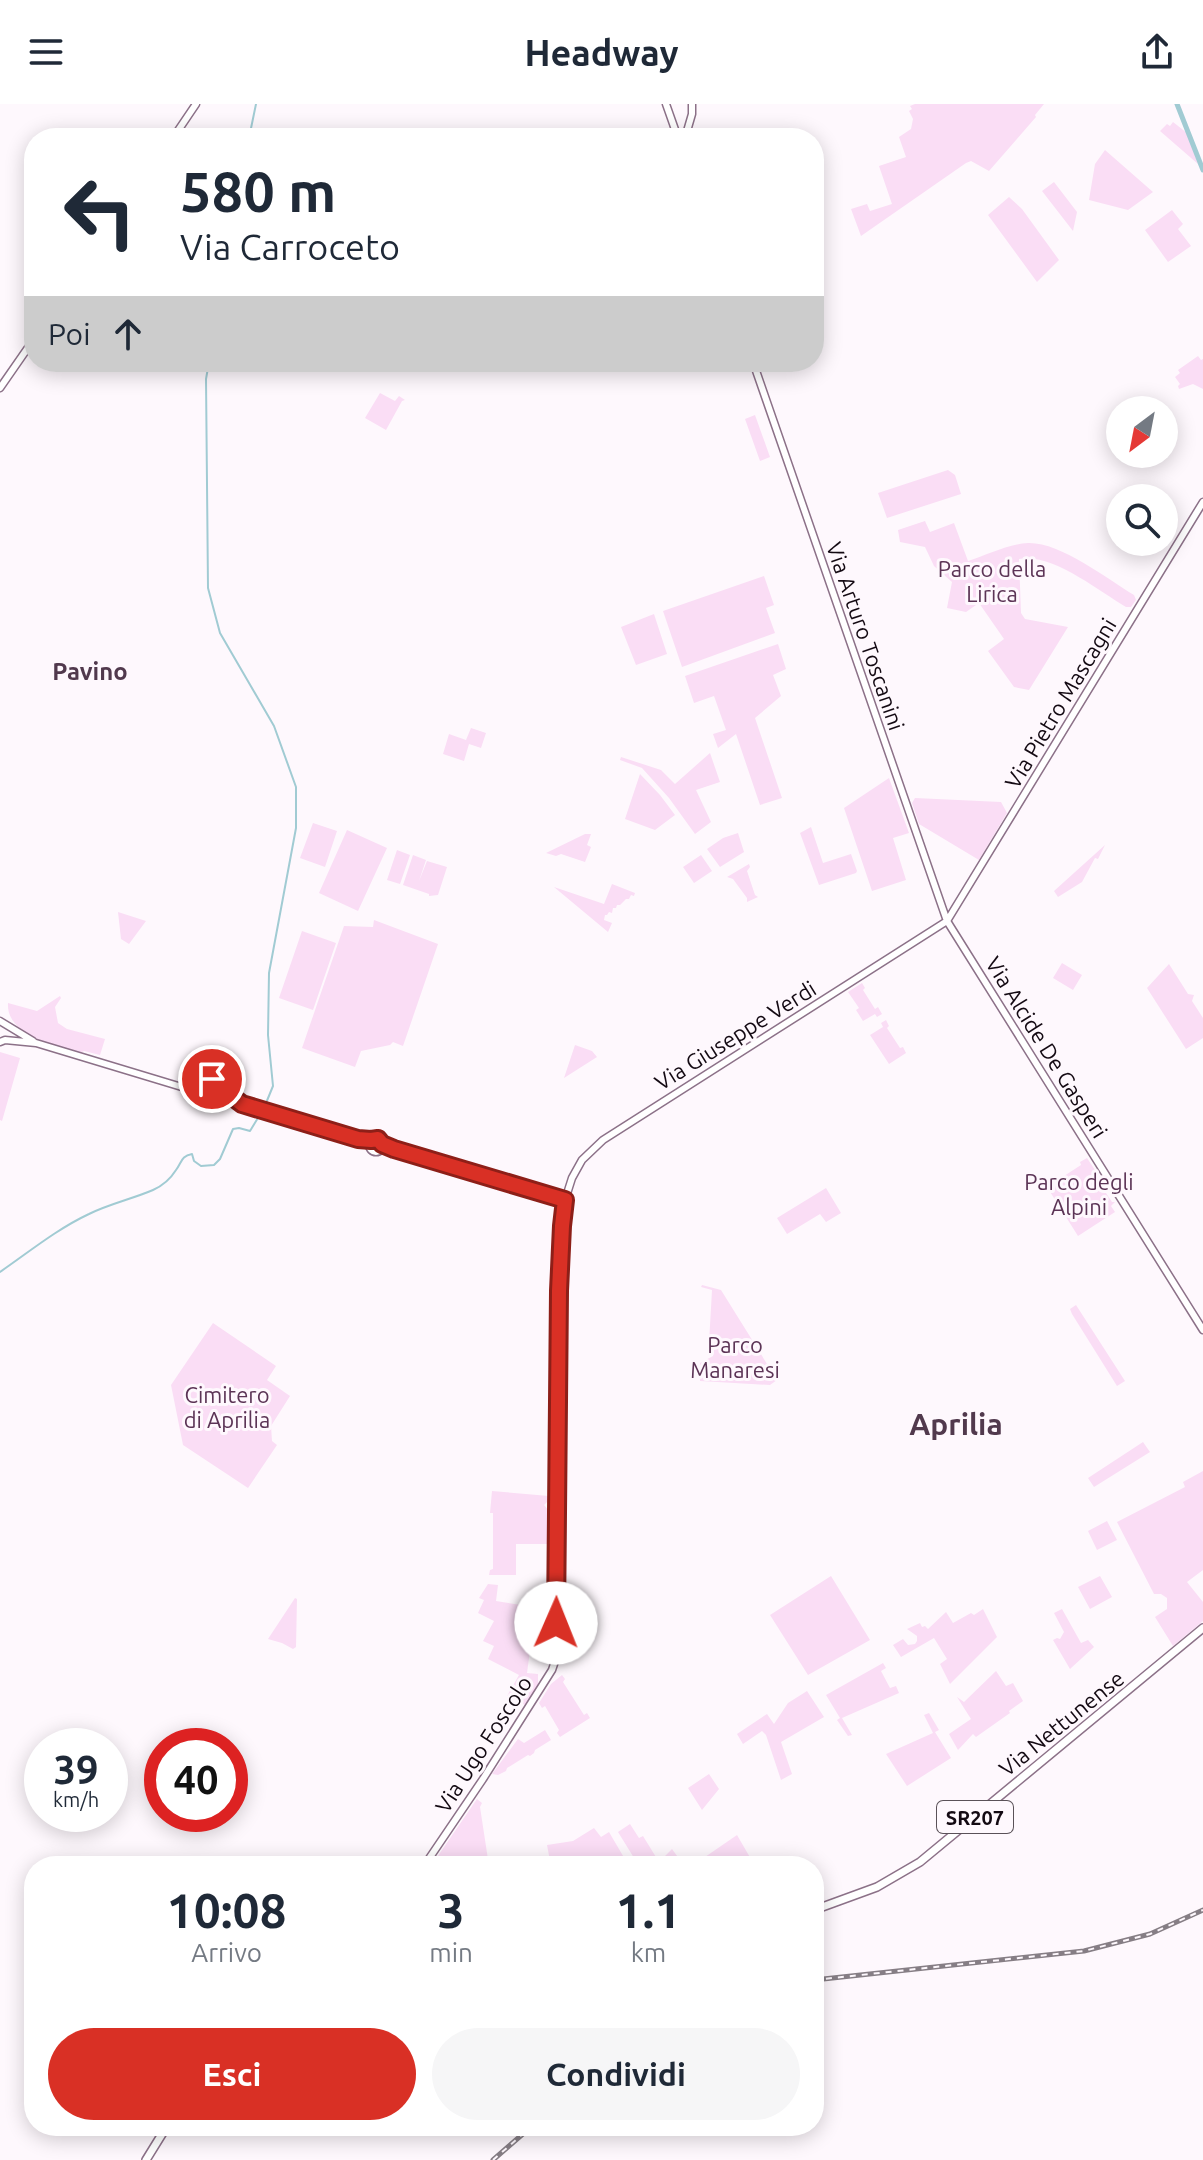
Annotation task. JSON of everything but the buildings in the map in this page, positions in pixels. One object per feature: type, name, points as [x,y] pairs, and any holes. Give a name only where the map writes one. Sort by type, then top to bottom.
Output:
[{"type":"main road","name":"Via Nettunense","points":[[824,1906],[877,1887],[920,1862],[1203,1628]]},
{"type":"main road","points":[[146,2160],[161,2136]]},
{"type":"street","points":[[180,128],[196,104]]},
{"type":"street","points":[[666,104],[675,128]]},
{"type":"street","points":[[688,128],[692,104]]},
{"type":"street","points":[[673,123],[690,122]]},
{"type":"street","points":[[0,388],[24,353]]},
{"type":"street","name":"Via Arturo Toscanini","points":[[756,372],[947,921]]},
{"type":"street","name":"Via Pietro Mascagni","points":[[947,921],[1203,502]]},
{"type":"street","name":"Via Giuseppe Verdi","points":[[555,1636],[559,1291],[565,1200],[575,1172],[598,1144],[947,921]]},
{"type":"street","name":"Via Alcide De Gasperi","points":[[947,921],[1203,1330]]},
{"type":"street","points":[[3,1041],[10,1033],[4,1023]]},
{"type":"street","points":[[4,1023],[36,1043]]},
{"type":"street","points":[[3,1041],[36,1043],[211,1098],[242,1104],[358,1139],[370,1144],[376,1152],[381,1147]]},
{"type":"street","points":[[185,1088],[218,1079],[224,1090],[220,1097],[211,1098]]},
{"type":"street","points":[[206,1083],[205,1091],[211,1098]]},
{"type":"street","points":[[224,1090],[242,1104]]},
{"type":"street","points":[[370,1144],[378,1139],[381,1147]]},
{"type":"street","points":[[381,1147],[565,1200]]},
{"type":"street","name":"Via Ugo Foscolo","points":[[431,1856],[552,1670],[555,1636]]},
{"type":"green space","points":[[1044,104],[989,171],[971,161],[966,163],[861,236],[851,209],[867,204],[870,211],[892,204],[879,166],[906,157],[899,137],[911,129],[913,119],[909,111],[912,109],[910,106]]},
{"type":"green space","points":[[1173,122],[1187,133],[1198,164],[1160,131]]},
{"type":"green space","points":[[1105,150],[1153,192],[1128,210],[1089,200],[1095,164]]},
{"type":"green space","points":[[1054,182],[1077,212],[1073,231],[1042,191]]},
{"type":"green space","points":[[1009,197],[1022,209],[1059,260],[1037,282],[988,215]]},
{"type":"green space","points":[[1172,210],[1183,224],[1178,229],[1191,246],[1168,262],[1145,230]]},
{"type":"green space","points":[[1198,356],[1203,359],[1203,389],[1193,384],[1179,389],[1180,384],[1175,377],[1180,373],[1178,370]]},
{"type":"green space","points":[[380,393],[395,401],[399,396],[405,400],[386,430],[365,418]]},
{"type":"green space","points":[[755,415],[770,457],[760,461],[745,419]]},
{"type":"green space","points":[[948,470],[955,475],[961,494],[887,518],[878,493]]},
{"type":"green space","name":"Parco della Lirica","points":[[925,521],[930,532],[954,523],[968,561],[1013,545],[1041,544],[1082,562],[1134,595],[1136,600],[1131,607],[1126,607],[1060,567],[1032,558],[1019,559],[1021,613],[1025,619],[1068,627],[1029,690],[1014,687],[988,651],[1004,639],[979,603],[966,612],[947,608],[952,582],[934,566],[925,547],[900,542],[898,530]]},
{"type":"green space","points":[[764,576],[774,605],[766,608],[775,633],[682,667],[663,611]]},
{"type":"green space","points":[[654,614],[667,654],[636,665],[621,627]]},
{"type":"green space","points":[[778,644],[786,669],[773,675],[781,696],[755,718],[782,798],[760,805],[736,734],[718,748],[713,734],[726,730],[714,696],[694,703],[685,676]]},
{"type":"green space","points":[[471,728],[486,733],[481,748],[469,744],[464,761],[443,754],[449,734],[466,740]]},
{"type":"green space","points":[[710,753],[720,782],[696,790],[711,822],[695,834],[642,768],[620,760],[621,757],[661,770],[675,784]]},
{"type":"green space","points":[[640,774],[675,815],[655,830],[625,819]]},
{"type":"green space","points":[[889,778],[909,833],[893,838],[906,880],[872,891],[844,808]]},
{"type":"green space","points":[[915,798],[1001,802],[1007,813],[979,860],[919,824],[912,803]]},
{"type":"green space","points":[[313,823],[337,831],[325,867],[300,858]]},
{"type":"green space","points":[[811,827],[823,863],[851,854],[856,873],[819,885],[800,833]]},
{"type":"green space","points":[[347,830],[387,848],[358,911],[319,893]]},
{"type":"green space","points":[[738,833],[744,852],[720,867],[707,849],[723,838]]},
{"type":"green space","points":[[591,834],[587,845],[591,847],[585,862],[546,853]]},
{"type":"green space","points":[[1105,845],[1082,882],[1058,897],[1054,891]]},
{"type":"green space","points":[[397,850],[410,855],[400,884],[387,880]]},
{"type":"green space","points":[[413,855],[426,860],[419,881],[427,861],[447,867],[438,895],[429,896],[403,885]]},
{"type":"green space","points":[[701,855],[712,871],[694,883],[683,867]]},
{"type":"green space","points":[[749,864],[747,871],[758,897],[747,902],[733,879],[727,877]]},
{"type":"green space","points":[[612,884],[635,893],[613,908],[612,913],[605,915],[604,920],[612,923],[608,932],[554,887],[604,904]]},
{"type":"green space","points":[[118,912],[146,921],[129,944],[121,939]]},
{"type":"green space","points":[[374,920],[438,944],[403,1046],[393,1042],[361,1051],[355,1067],[302,1048],[344,926],[373,927]]},
{"type":"green space","points":[[302,931],[336,943],[313,1010],[279,998]]},
{"type":"green space","points":[[1062,963],[1082,975],[1073,990],[1053,978]]},
{"type":"green space","points":[[1169,964],[1188,994],[1194,995],[1192,1001],[1203,1018],[1203,1038],[1186,1049],[1147,988]]},
{"type":"green space","points":[[862,983],[875,1009],[878,1007],[882,1014],[877,1017],[875,1014],[863,1021],[856,1010],[859,1008],[848,992]]},
{"type":"green space","points":[[60,996],[55,1007],[58,1023],[67,1029],[105,1039],[100,1055],[80,1053],[34,1037],[15,1024],[10,1014],[8,1003],[37,1011]]},
{"type":"green space","points":[[886,1020],[887,1028],[906,1053],[889,1064],[870,1035],[883,1027],[881,1023]]},
{"type":"green space","points":[[575,1045],[592,1051],[597,1057],[564,1078]]},
{"type":"green space","points":[[0,1052],[20,1058],[2,1121],[0,1120]]},
{"type":"green space","name":"Parco degli Alpini","points":[[1087,1158],[1101,1179],[1098,1181],[1115,1202],[1111,1206],[1115,1212],[1078,1236],[1047,1187]]},
{"type":"green space","points":[[826,1188],[841,1213],[826,1222],[820,1214],[787,1234],[777,1218]]},
{"type":"green space","name":"Parco Manaresi","points":[[702,1285],[721,1290],[777,1380],[770,1385],[700,1381],[700,1363],[713,1356],[709,1343],[712,1290]]},
{"type":"green space","points":[[1076,1305],[1125,1381],[1117,1386],[1072,1314],[1070,1309]]},
{"type":"green space","name":"Cimitero di Aprilia","points":[[213,1323],[276,1366],[267,1380],[290,1396],[271,1426],[272,1441],[277,1445],[248,1488],[183,1445],[171,1385]]},
{"type":"green space","points":[[1143,1442],[1150,1452],[1094,1487],[1088,1478]]},
{"type":"green space","points":[[1203,1471],[1203,1570],[1187,1582],[1203,1602],[1203,1621],[1173,1646],[1155,1617],[1167,1609],[1167,1598],[1154,1594],[1117,1522],[1185,1487],[1183,1482]]},
{"type":"green space","points":[[492,1491],[551,1498],[544,1505],[550,1512],[551,1544],[516,1544],[516,1575],[489,1575],[493,1569]]},
{"type":"green space","points":[[1107,1521],[1117,1540],[1097,1550],[1088,1531]]},
{"type":"green space","points":[[831,1576],[870,1640],[808,1675],[770,1615]]},
{"type":"green space","points":[[1100,1576],[1112,1597],[1090,1609],[1078,1587]]},
{"type":"green space","points":[[488,1584],[498,1585],[496,1601],[521,1605],[520,1620],[534,1621],[527,1673],[538,1674],[538,1685],[525,1705],[507,1696],[519,1675],[488,1659],[494,1646],[483,1641],[494,1621],[478,1613],[484,1600],[479,1598]]},
{"type":"green space","points":[[295,1598],[296,1647],[293,1649],[268,1639]]},
{"type":"green space","points":[[983,1609],[997,1637],[950,1684],[940,1664],[947,1659],[934,1638],[901,1657],[893,1645],[903,1639],[908,1645],[915,1644],[917,1636],[907,1629],[920,1623],[928,1629],[946,1612],[953,1623]]},
{"type":"green space","points":[[1062,1609],[1081,1643],[1088,1640],[1094,1647],[1070,1669],[1053,1640],[1060,1639],[1064,1632],[1054,1613]]},
{"type":"green space","points":[[883,1663],[886,1668],[881,1671],[890,1688],[896,1686],[899,1693],[842,1718],[852,1735],[848,1736],[826,1695]]},
{"type":"green space","points":[[996,1671],[1006,1686],[1013,1683],[1023,1701],[976,1737],[973,1734],[958,1750],[949,1734],[971,1719],[957,1697],[964,1702]]},
{"type":"green space","points":[[562,1675],[565,1679],[563,1682],[584,1715],[587,1713],[590,1718],[560,1737],[545,1706],[542,1708],[539,1703],[551,1684]]},
{"type":"green space","points":[[807,1691],[824,1717],[781,1742],[792,1774],[781,1780],[766,1735],[762,1731],[743,1744],[737,1734],[767,1714],[774,1724],[788,1703]]},
{"type":"green space","points":[[929,1713],[939,1730],[935,1732],[951,1758],[907,1786],[886,1754],[933,1733],[924,1715]]},
{"type":"green space","points":[[545,1730],[551,1740],[506,1771],[492,1774],[518,1739],[524,1743]]},
{"type":"green space","points":[[709,1774],[719,1789],[702,1810],[688,1788]]},
{"type":"green space","points":[[477,1799],[482,1803],[480,1807],[487,1856],[438,1856]]},
{"type":"green space","points":[[630,1824],[639,1838],[643,1836],[655,1856],[633,1856],[618,1832]]},
{"type":"green space","points":[[594,1828],[601,1837],[609,1832],[623,1856],[549,1856],[547,1845],[573,1841]]},
{"type":"green space","points":[[737,1835],[749,1856],[706,1856]]},
{"type":"green space","points":[[672,1849],[677,1856],[665,1856]]},
{"type":"waterway","points":[[251,128],[256,104]]},
{"type":"waterway","points":[[1177,104],[1203,170]]},
{"type":"waterway","points":[[207,372],[208,588],[220,633],[274,726],[296,787],[296,828],[269,973],[268,1035],[273,1086],[264,1108]]},
{"type":"waterway","points":[[0,1272],[77,1220],[160,1186],[172,1176],[186,1156],[192,1154],[194,1161],[201,1166],[214,1165],[220,1159],[233,1129],[250,1131],[261,1113]]},
{"type":"railway","points":[[824,1979],[1084,1951],[1150,1934],[1203,1910]]},
{"type":"railway","points":[[493,2160],[521,2136]]},
{"type":"district","name":"Pavino","points":[[90,671]]},
{"type":"district","name":"Aprilia","points":[[956,1424]]},
{"type":"route","points":[[212,1079],[221,1081],[231,1098],[242,1104],[358,1139],[378,1139],[394,1149],[565,1200],[559,1291],[556,1623]]}]
